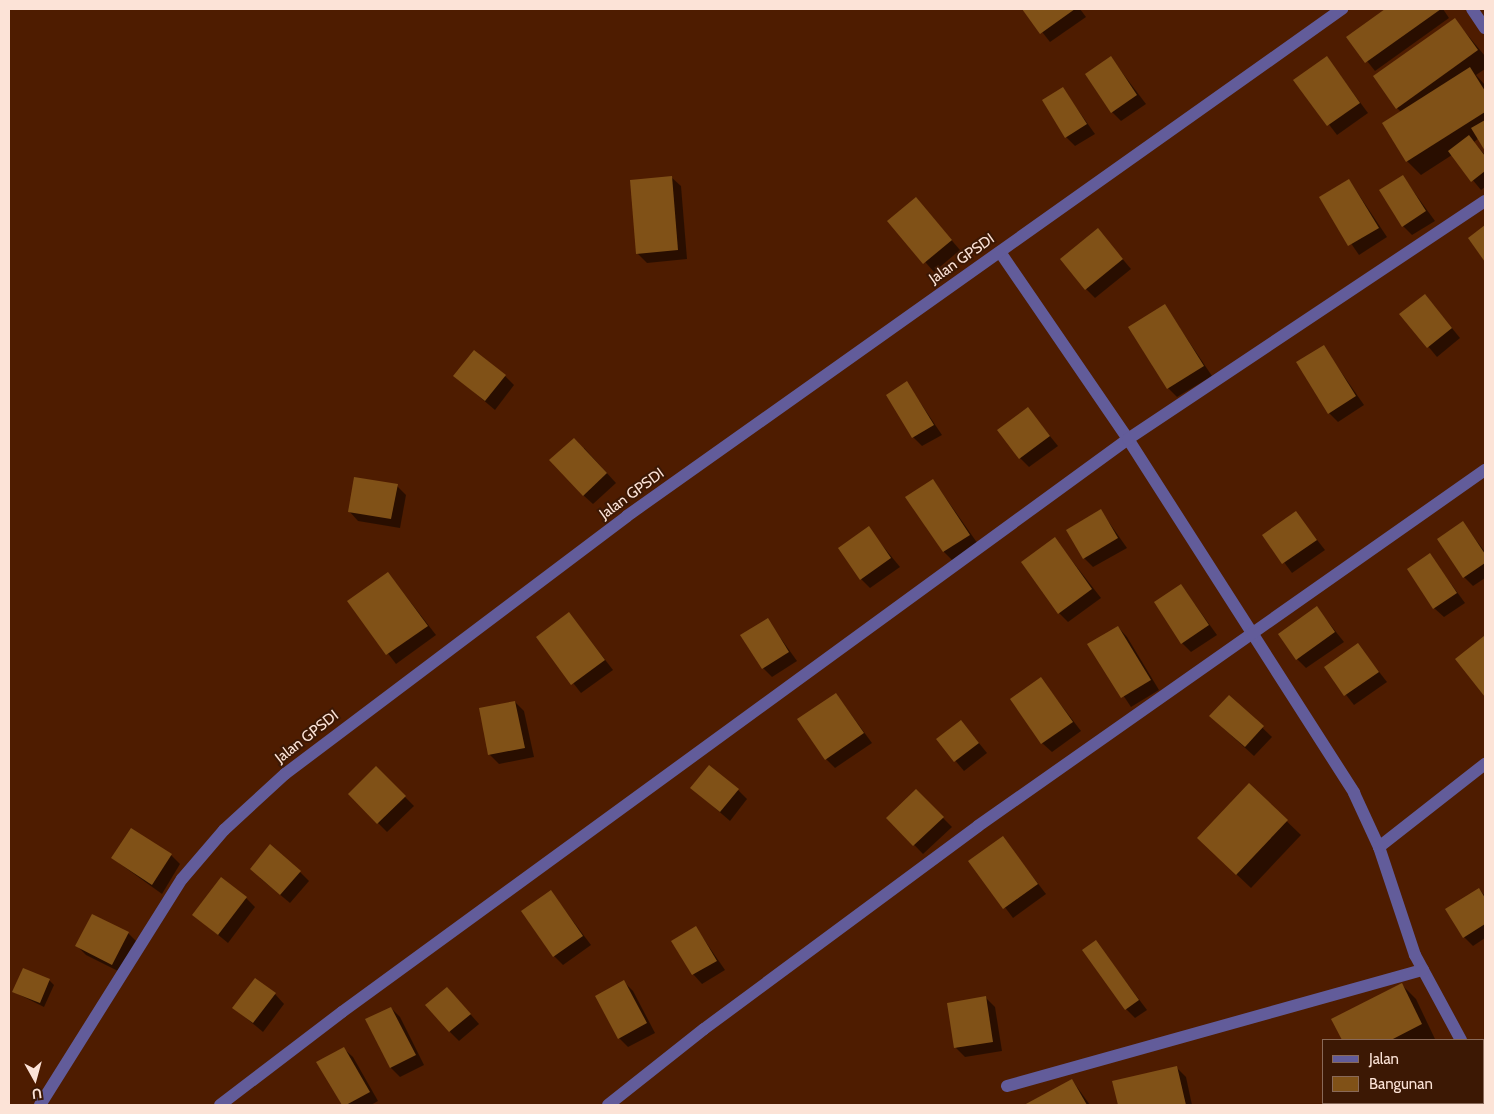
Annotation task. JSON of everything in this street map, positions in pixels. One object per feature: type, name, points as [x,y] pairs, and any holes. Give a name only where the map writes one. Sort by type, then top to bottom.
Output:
[{"type":"street","name":"Jalan GPSDI","points":[[40,1105],[182,879],[224,830],[285,774],[628,516],[1342,9]]},
{"type":"street","points":[[1472,9],[1485,28]]},
{"type":"street","points":[[220,1105],[342,1012],[1128,439],[1485,201]]},
{"type":"street","points":[[1000,252],[1128,439],[1340,769],[1379,847],[1423,970],[1460,1039]]},
{"type":"street","points":[[608,1105],[978,826],[1251,631],[1485,470]]},
{"type":"street","points":[[1379,847],[1485,764]]},
{"type":"street","points":[[1007,1086],[1423,970]]},
{"type":"building","points":[[1022,9],[1075,9],[1040,34]]},
{"type":"building","points":[[1385,9],[1441,9],[1365,63],[1346,37]]},
{"type":"building","points":[[1455,18],[1478,50],[1396,109],[1373,76]]},
{"type":"building","points":[[1111,56],[1137,95],[1111,113],[1085,74]]},
{"type":"building","points":[[1327,56],[1360,103],[1327,126],[1293,80]]},
{"type":"building","points":[[1470,67],[1485,91],[1485,112],[1406,162],[1382,123]]},
{"type":"building","points":[[1063,87],[1087,124],[1065,138],[1042,100]]},
{"type":"building","points":[[1485,120],[1485,151],[1471,128]]},
{"type":"building","points":[[1469,135],[1485,156],[1485,171],[1471,182],[1448,151]]},
{"type":"building","points":[[1403,175],[1426,211],[1402,227],[1379,190]]},
{"type":"building","points":[[672,176],[678,250],[636,254],[630,180]]},
{"type":"building","points":[[1349,179],[1379,228],[1348,246],[1319,197]]},
{"type":"building","points":[[916,197],[952,240],[923,264],[887,221]]},
{"type":"building","points":[[1485,225],[1485,262],[1468,238]]},
{"type":"building","points":[[1098,228],[1123,259],[1085,290],[1060,259]]},
{"type":"building","points":[[1425,294],[1452,328],[1427,348],[1399,314]]},
{"type":"building","points":[[1165,304],[1204,366],[1167,389],[1128,327]]},
{"type":"building","points":[[1324,345],[1356,396],[1328,414],[1296,362]]},
{"type":"building","points":[[474,350],[506,375],[485,401],[453,376]]},
{"type":"building","points":[[907,381],[934,425],[912,438],[886,395]]},
{"type":"building","points":[[1028,407],[1050,436],[1019,459],[997,430]]},
{"type":"building","points":[[574,438],[607,473],[583,496],[549,460]]},
{"type":"building","points":[[354,477],[398,484],[391,519],[348,512]]},
{"type":"building","points":[[933,479],[970,535],[943,552],[905,497]]},
{"type":"building","points":[[1101,509],[1118,538],[1083,559],[1066,530]]},
{"type":"building","points":[[1296,511],[1317,540],[1282,564],[1262,535]]},
{"type":"building","points":[[1463,521],[1485,554],[1485,563],[1463,578],[1437,539]]},
{"type":"building","points":[[869,526],[891,558],[860,580],[838,548]]},
{"type":"building","points":[[1055,537],[1092,589],[1058,614],[1021,562]]},
{"type":"building","points":[[1430,553],[1457,593],[1433,609],[1407,569]]},
{"type":"building","points":[[388,572],[428,626],[386,655],[347,601]]},
{"type":"building","points":[[1181,584],[1209,625],[1181,644],[1154,602]]},
{"type":"building","points":[[1317,606],[1335,632],[1296,660],[1278,634]]},
{"type":"building","points":[[569,612],[605,660],[571,685],[536,637]]},
{"type":"building","points":[[768,618],[789,652],[762,669],[740,635]]},
{"type":"building","points":[[1118,626],[1151,680],[1121,698],[1087,644]]},
{"type":"building","points":[[1485,637],[1485,697],[1455,659]]},
{"type":"building","points":[[1358,643],[1379,672],[1344,696],[1324,667]]},
{"type":"building","points":[[1041,677],[1073,722],[1041,744],[1010,699]]},
{"type":"building","points":[[836,693],[864,733],[825,760],[797,719]]},
{"type":"building","points":[[1229,695],[1264,726],[1245,747],[1209,716]]},
{"type":"building","points":[[515,701],[525,748],[488,755],[479,708]]},
{"type":"building","points":[[961,720],[979,743],[954,762],[936,739]]},
{"type":"building","points":[[709,765],[739,789],[720,812],[690,788]]},
{"type":"building","points":[[376,766],[406,796],[377,824],[348,794]]},
{"type":"building","points":[[1249,783],[1288,820],[1236,875],[1197,838]]},
{"type":"building","points":[[916,789],[944,817],[913,846],[886,818]]},
{"type":"building","points":[[131,828],[172,854],[152,885],[111,858]]},
{"type":"building","points":[[1003,836],[1038,884],[1003,909],[968,861]]},
{"type":"building","points":[[270,844],[301,871],[280,895],[250,869]]},
{"type":"building","points":[[221,877],[247,897],[218,935],[192,915]]},
{"type":"building","points":[[1479,888],[1485,898],[1485,924],[1463,938],[1445,909]]},
{"type":"building","points":[[551,890],[583,936],[553,957],[521,911]]},
{"type":"building","points":[[92,914],[129,932],[112,965],[75,946]]},
{"type":"building","points":[[696,926],[717,961],[692,975],[671,941]]},
{"type":"building","points":[[1096,940],[1139,1000],[1125,1010],[1082,950]]},
{"type":"building","points":[[23,968],[50,979],[40,1003],[12,992]]},
{"type":"building","points":[[255,978],[276,993],[253,1023],[232,1008]]},
{"type":"building","points":[[624,980],[647,1023],[618,1039],[595,996]]},
{"type":"building","points":[[1402,983],[1422,1024],[1393,1039],[1341,1039],[1331,1019]]},
{"type":"building","points":[[447,987],[471,1014],[449,1032],[425,1005]]},
{"type":"building","points":[[986,996],[993,1042],[954,1048],[947,1003]]},
{"type":"building","points":[[391,1007],[416,1055],[390,1068],[365,1019]]},
{"type":"building","points":[[344,1047],[370,1092],[346,1105],[342,1105],[316,1062]]},
{"type":"building","points":[[1177,1066],[1186,1105],[1118,1105],[1112,1081]]},
{"type":"building","points":[[1072,1079],[1087,1105],[1024,1105]]}]
